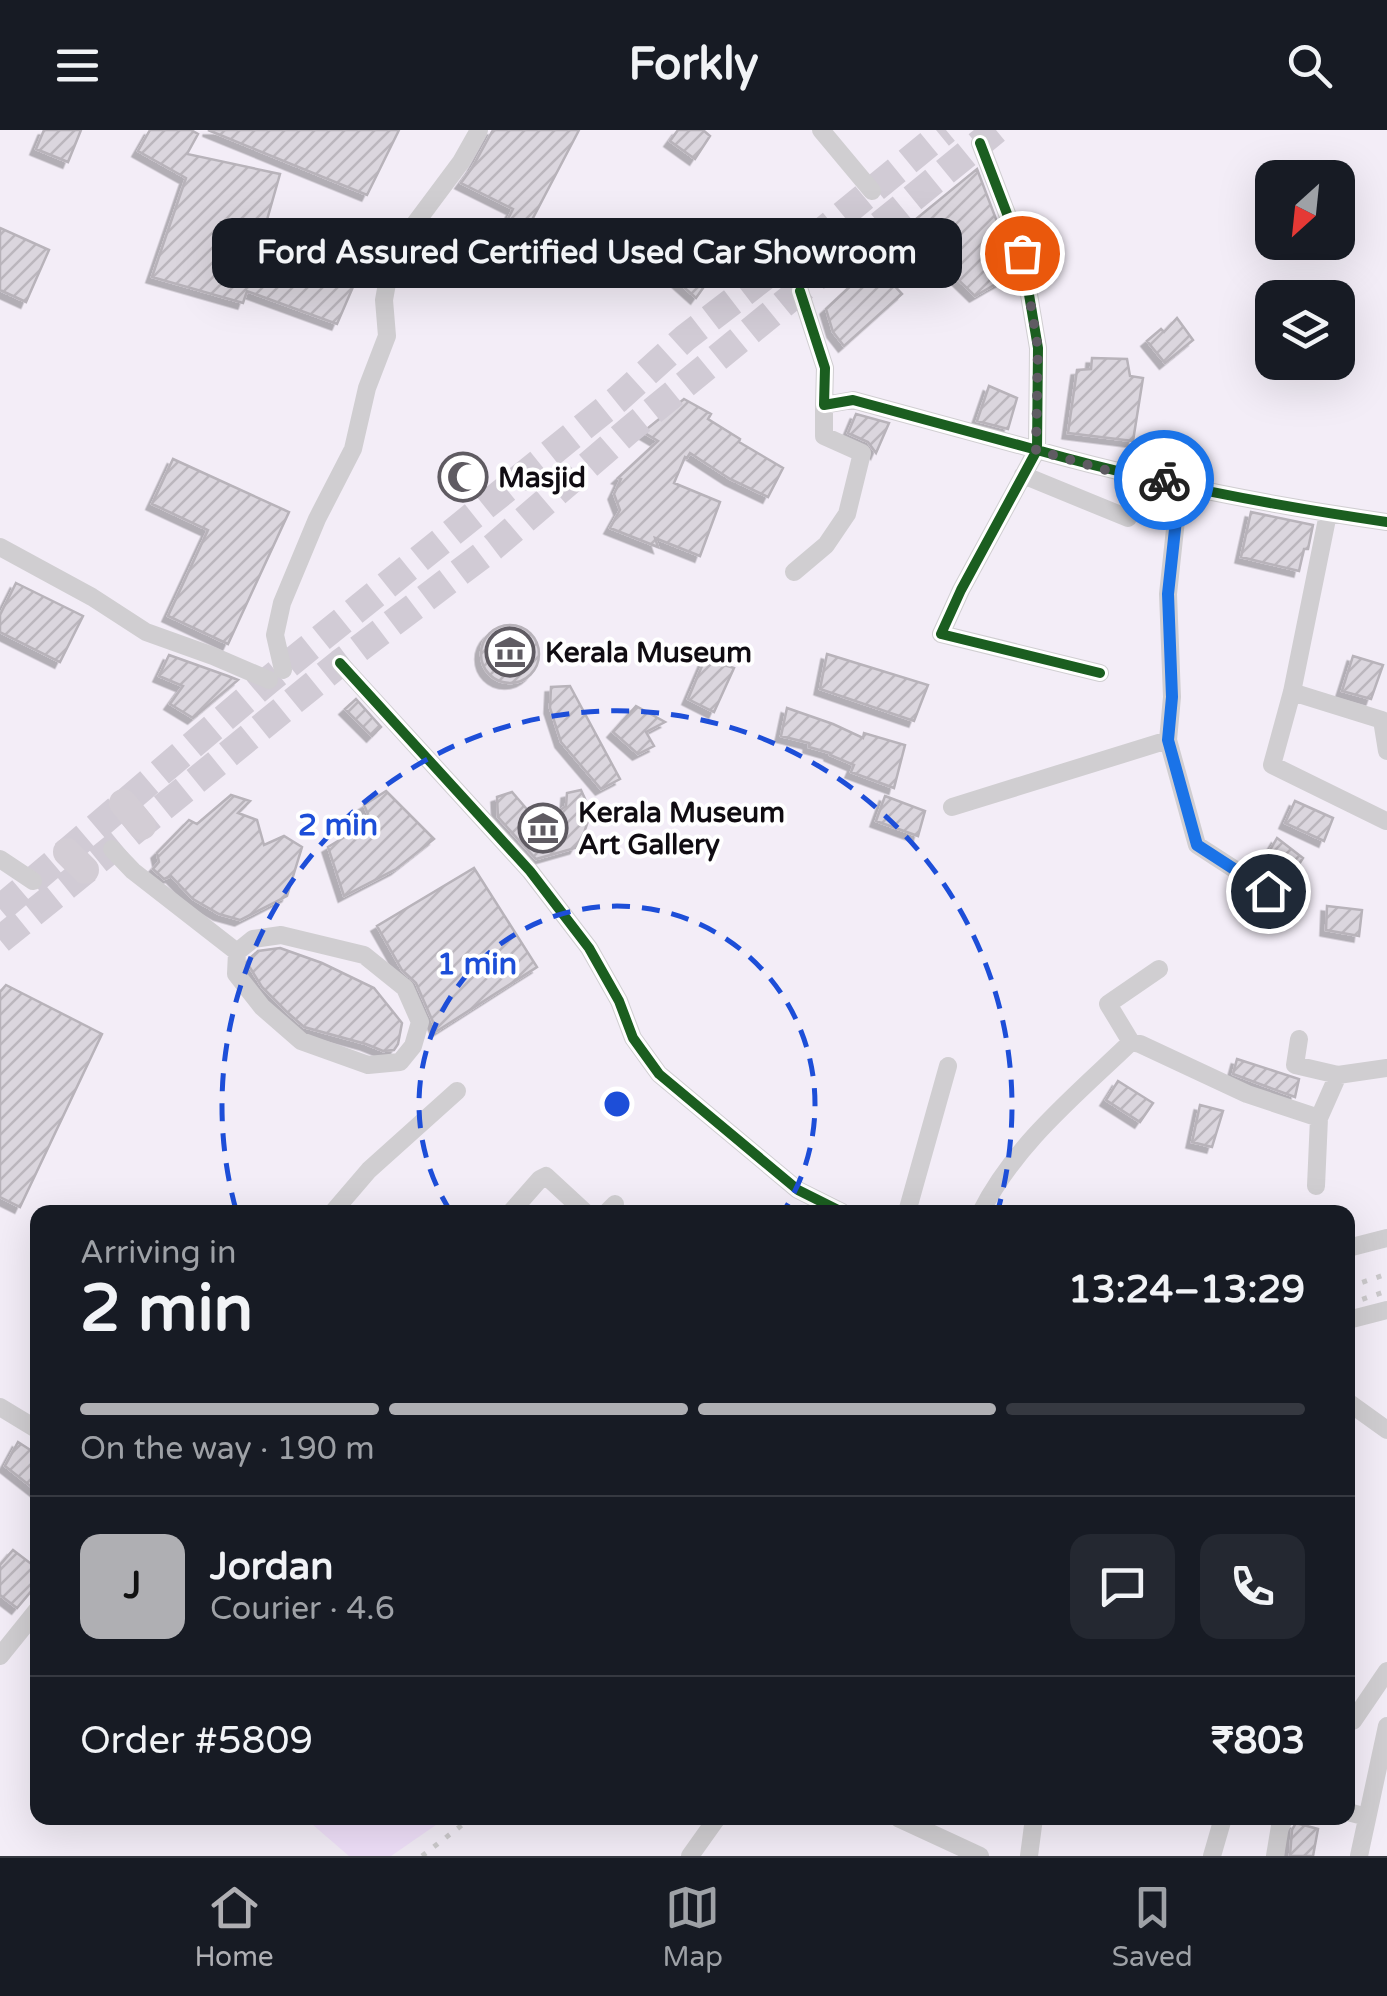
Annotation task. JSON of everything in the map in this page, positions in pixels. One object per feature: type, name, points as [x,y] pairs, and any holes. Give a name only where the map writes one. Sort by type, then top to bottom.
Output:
[{"type":"highway","points":[[124,803],[142,826]]},
{"type":"street","points":[[0,546],[146,632],[276,675],[276,635],[282,603],[353,449],[366,388],[386,336],[384,300],[391,261],[461,162],[477,130]]},
{"type":"street","points":[[821,130],[872,191]]},
{"type":"street","points":[[980,143],[1022,253],[1038,348],[1036,450],[961,590],[942,634],[1100,672]]},
{"type":"street","points":[[794,572],[826,545],[848,514],[862,453],[824,436],[825,368],[800,291]]},
{"type":"street","points":[[824,405],[852,400],[1106,470],[1387,522]]},
{"type":"street","points":[[1023,475],[1128,518]]},
{"type":"street","points":[[1180,483],[1168,594],[1172,697],[1168,740],[1197,845],[1268,891]]},
{"type":"street","points":[[1328,514],[1292,692],[1272,764],[1386,821]]},
{"type":"street","points":[[340,663],[530,871],[589,948],[619,1001],[632,1038],[659,1074],[798,1190],[828,1205]]},
{"type":"street","points":[[1292,692],[1382,720],[1387,751]]},
{"type":"street","points":[[952,807],[1168,740]]},
{"type":"street","points":[[112,849],[133,871],[237,952]]},
{"type":"street","points":[[0,858],[33,881]]},
{"type":"street","points":[[281,935],[364,955],[404,988],[420,1022],[414,1046],[400,1062],[368,1065],[301,1040],[262,1007],[236,974],[237,952],[253,939],[281,935]]},
{"type":"street","points":[[1159,968],[1108,1004],[1131,1042],[1247,1094],[1320,1118]]},
{"type":"street","points":[[1300,1039],[1295,1065],[1338,1075],[1387,1068]]},
{"type":"street","points":[[986,1205],[1019,1154],[1131,1042]]},
{"type":"street","points":[[909,1205],[948,1066]]},
{"type":"street","points":[[1316,1186],[1320,1118],[1338,1075]]},
{"type":"street","points":[[339,1205],[369,1170],[456,1091]]},
{"type":"street","points":[[518,1205],[543,1176],[578,1205]]},
{"type":"street","points":[[1355,1246],[1387,1238]]},
{"type":"street","points":[[1355,1318],[1387,1310]]},
{"type":"street","points":[[0,1407],[30,1425]]},
{"type":"street","points":[[1355,1407],[1387,1430]]},
{"type":"street","points":[[0,1656],[30,1620]]},
{"type":"street","points":[[1355,1714],[1387,1671]]},
{"type":"street","points":[[1355,1722],[1387,1726],[1359,1856]]},
{"type":"street","points":[[1355,1814],[1368,1817]]},
{"type":"street","points":[[690,1856],[712,1825]]},
{"type":"street","points":[[913,1825],[980,1856]]},
{"type":"street","points":[[1029,1856],[1033,1825]]},
{"type":"street","points":[[1212,1856],[1221,1825]]},
{"type":"street","points":[[1276,1856],[1281,1825]]},
{"type":"shaded area","points":[[313,1825],[436,1825],[391,1856],[349,1856]]},
{"type":"building","points":[[44,130],[81,130],[68,162],[36,149]]},
{"type":"building","points":[[150,130],[191,130],[198,134],[187,154],[280,174],[263,234],[362,266],[337,324],[247,291],[243,303],[152,277],[186,178],[138,151]]},
{"type":"building","points":[[208,130],[399,130],[367,195]]},
{"type":"building","points":[[493,130],[579,130],[532,220],[536,222],[531,232],[542,239],[533,259],[496,242],[513,209],[461,183]]},
{"type":"building","points":[[678,130],[703,130],[710,136],[695,159],[670,141]]},
{"type":"building","points":[[977,169],[1013,274],[975,296],[905,228]]},
{"type":"building","points":[[0,228],[49,250],[26,302],[0,290]]},
{"type":"building","points":[[691,247],[718,267],[696,298],[667,272]]},
{"type":"building","points":[[874,264],[902,294],[844,346],[833,332],[826,309]]},
{"type":"building","points":[[1177,318],[1193,340],[1165,363],[1147,341],[1161,329],[1164,332]]},
{"type":"building","points":[[1092,358],[1127,359],[1130,376],[1143,378],[1133,441],[1068,433],[1077,370],[1091,369]]},
{"type":"building","points":[[989,386],[1017,398],[1008,429],[977,421]]},
{"type":"building","points":[[684,399],[711,414],[708,419],[740,439],[739,442],[783,468],[768,497],[690,453],[685,457],[674,483],[720,502],[700,556],[655,538],[658,547],[610,528],[620,510],[614,494],[621,479],[618,478],[658,441],[643,432]]},
{"type":"building","points":[[856,414],[889,423],[876,453],[868,442],[848,433]]},
{"type":"building","points":[[173,459],[289,512],[228,644],[168,616],[208,530],[152,504]]},
{"type":"building","points":[[1251,512],[1313,525],[1299,571],[1241,557]]},
{"type":"building","points":[[16,583],[83,616],[60,662],[0,632],[0,615]]},
{"type":"building","name":"Kerala Museum","points":[[510,625],[530,634],[539,654],[530,674],[510,683],[490,674],[481,654],[490,634]]},
{"type":"building","points":[[827,654],[928,685],[914,721],[820,689]]},
{"type":"building","points":[[169,655],[238,680],[193,718],[170,704],[183,686],[159,676]]},
{"type":"building","points":[[1353,656],[1383,665],[1371,699],[1342,691]]},
{"type":"building","points":[[705,659],[734,668],[714,712],[688,699]]},
{"type":"building","points":[[570,686],[620,779],[601,789],[561,742],[550,708],[551,687]]},
{"type":"building","points":[[356,699],[381,727],[372,736],[345,709]]},
{"type":"building","points":[[636,706],[665,722],[646,732],[654,746],[638,754],[613,732]]},
{"type":"building","points":[[787,708],[863,738],[864,733],[905,745],[894,788],[851,772],[854,765],[809,747],[809,743],[781,736]]},
{"type":"building","name":"Kerala Museum Art Gallery","points":[[581,790],[591,812],[575,848],[536,859],[498,817],[497,797],[512,792],[531,814],[551,817],[566,806],[567,793]]},
{"type":"building","points":[[386,791],[434,839],[396,869],[344,896],[328,847],[371,821],[364,805]]},
{"type":"building","points":[[231,795],[250,801],[238,813],[257,820],[264,845],[284,836],[302,847],[287,896],[240,920],[219,914],[193,899],[171,876],[164,879],[153,869],[159,862],[157,853],[189,820],[197,824]]},
{"type":"building","points":[[885,796],[925,811],[918,836],[876,821]]},
{"type":"building","points":[[1295,801],[1333,818],[1324,841],[1285,823]]},
{"type":"building","points":[[1277,838],[1303,858],[1287,883],[1260,867]]},
{"type":"building","points":[[474,868],[537,967],[437,1031],[416,983],[402,970],[377,926]]},
{"type":"building","points":[[1327,906],[1362,910],[1359,936],[1326,930]]},
{"type":"building","points":[[280,948],[374,988],[402,1023],[394,1050],[383,1051],[304,1027],[286,1011],[262,987],[249,966],[249,959],[258,951]]},
{"type":"building","points":[[6,985],[102,1034],[20,1207],[0,1197],[0,992]]},
{"type":"building","points":[[1237,1059],[1299,1079],[1295,1097],[1233,1074]]},
{"type":"building","points":[[1118,1081],[1153,1103],[1140,1122],[1106,1100]]},
{"type":"building","points":[[1200,1105],[1223,1111],[1212,1147],[1192,1142]]},
{"type":"building","points":[[18,1442],[30,1450],[30,1486],[5,1466]]},
{"type":"building","points":[[13,1550],[30,1563],[30,1593],[17,1608],[0,1595],[0,1565]]},
{"type":"building","points":[[1295,1825],[1318,1829],[1313,1856],[1290,1856]]},
{"type":"tunnel","points":[[0,909],[269,680],[618,399],[685,338],[946,130]]},
{"type":"tunnel","points":[[0,940],[340,663],[493,547],[628,431],[996,130]]},
{"type":"railway","points":[[1355,1285],[1387,1274]]},
{"type":"railway","points":[[1355,1302],[1387,1291]]},
{"type":"railway","points":[[422,1856],[462,1825]]},
{"type":"cycle path","points":[[980,143],[1022,253],[1038,348],[1037,450],[1210,492],[1387,522]]},
{"type":"cycle path","points":[[800,291],[825,368],[824,405],[853,400],[1037,450],[941,634],[1100,673]]},
{"type":"cycle path","points":[[340,663],[530,871],[589,948],[619,1001],[633,1038],[659,1074],[798,1190],[828,1205]]},
{"type":"way so far","points":[[1022,253],[1038,348],[1036,450],[1106,470],[1164,480]]},
{"type":"place","name":"Ford Assured Certified Used Car Showroom","points":[[1022,253]]},
{"type":"place","name":"Masjid","points":[[463,477]]},
{"type":"place","name":"Kerala Museum","points":[[510,652]]},
{"type":"place","name":"Kerala Museum Art Gallery","points":[[543,828]]},
{"type":"route","points":[[1164,480],[1180,483],[1168,594],[1172,697],[1168,740],[1197,845],[1268,891]]}]
